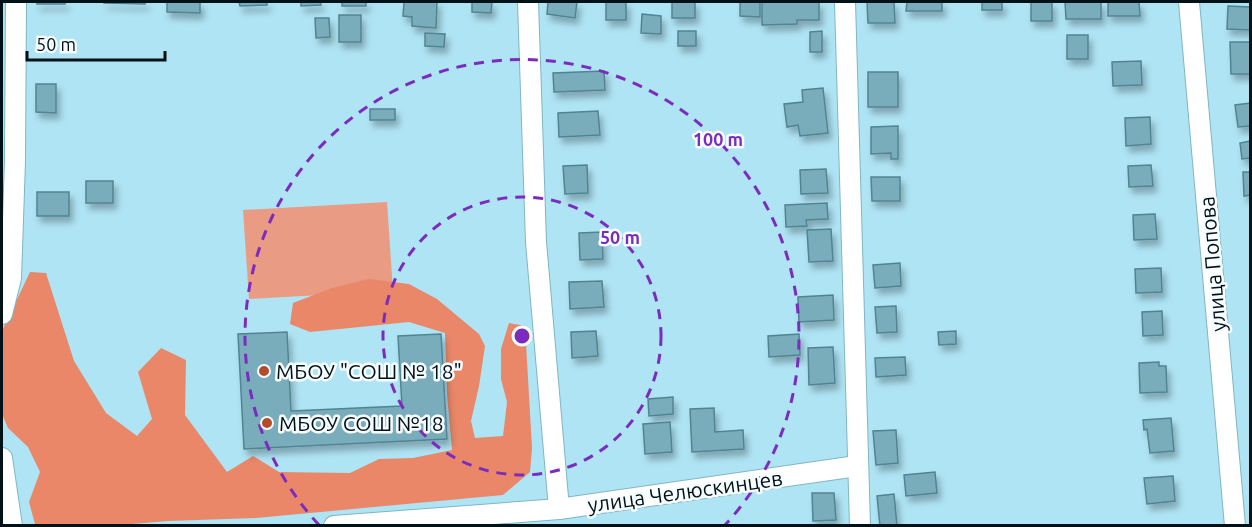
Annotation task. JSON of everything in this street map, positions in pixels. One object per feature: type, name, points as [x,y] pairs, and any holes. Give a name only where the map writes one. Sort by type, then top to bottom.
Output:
[{"type":"street","points":[[2,314],[11,278],[15,161],[16,2]]},
{"type":"street","points":[[528,2],[536,242],[559,509]]},
{"type":"street","points":[[845,2],[856,466],[860,525]]},
{"type":"street","name":"улица Попова","points":[[1189,2],[1235,525]]},
{"type":"street","points":[[2,458],[12,525]]},
{"type":"street","name":"улица Челюскинцев","points":[[334,525],[559,509],[856,466]]},
{"type":"shaded area","points":[[387,202],[393,291],[249,299],[243,210]]},
{"type":"shaded area","points":[[30,272],[46,273],[74,361],[106,413],[137,436],[152,419],[138,372],[161,348],[186,360],[185,415],[227,472],[253,456],[279,472],[350,473],[379,459],[413,458],[452,450],[445,333],[409,322],[310,332],[290,324],[293,303],[332,288],[369,279],[409,284],[437,299],[479,334],[485,346],[471,421],[475,438],[503,436],[507,402],[501,379],[501,349],[509,323],[525,326],[532,448],[530,472],[503,495],[256,518],[108,526],[35,524],[29,502],[40,472],[28,447],[8,428],[2,414],[2,331]]},
{"type":"building","points":[[37,2],[65,2],[65,4],[37,4]]},
{"type":"building","points":[[145,2],[145,4],[104,3]]},
{"type":"building","points":[[167,2],[200,2],[200,13],[167,12]]},
{"type":"building","points":[[239,2],[267,2],[267,5],[240,6]]},
{"type":"building","points":[[301,2],[320,2],[321,5],[301,6]]},
{"type":"building","points":[[342,2],[366,2],[366,6],[342,6]]},
{"type":"building","points":[[404,2],[437,2],[436,28],[412,26],[412,17],[403,16]]},
{"type":"building","points":[[472,2],[492,2],[491,13],[472,12]]},
{"type":"building","points":[[548,2],[577,2],[575,18],[547,14]]},
{"type":"building","points":[[606,2],[626,2],[626,20],[606,20]]},
{"type":"building","points":[[672,2],[695,2],[695,18],[672,18]]},
{"type":"building","points":[[740,2],[760,2],[760,17],[740,16]]},
{"type":"building","points":[[762,2],[819,2],[819,20],[797,20],[797,24],[762,25]]},
{"type":"building","points":[[867,2],[894,2],[895,23],[868,23]]},
{"type":"building","points":[[907,2],[942,2],[942,11],[906,11]]},
{"type":"building","points":[[982,2],[1002,2],[1002,10],[982,10]]},
{"type":"building","points":[[1031,2],[1052,2],[1052,21],[1031,21]]},
{"type":"building","points":[[1065,2],[1101,2],[1101,19],[1066,19]]},
{"type":"building","points":[[1108,2],[1139,2],[1140,16],[1108,16]]},
{"type":"building","points":[[1228,6],[1250,7],[1250,30],[1227,29]]},
{"type":"building","points":[[642,14],[661,16],[661,34],[641,33]]},
{"type":"building","points":[[339,15],[361,15],[361,42],[339,42]]},
{"type":"building","points":[[315,18],[329,18],[330,37],[316,38]]},
{"type":"building","points":[[678,31],[696,31],[696,46],[678,46]]},
{"type":"building","points":[[822,31],[822,52],[810,52],[810,32]]},
{"type":"building","points":[[425,33],[445,34],[444,47],[425,46]]},
{"type":"building","points":[[1067,35],[1088,35],[1088,59],[1067,59]]},
{"type":"building","points":[[1230,42],[1250,42],[1250,74],[1231,74]]},
{"type":"building","points":[[1141,61],[1142,85],[1113,86],[1112,62]]},
{"type":"building","points":[[604,71],[605,90],[554,92],[553,73]]},
{"type":"building","points":[[868,72],[898,72],[898,107],[868,107]]},
{"type":"building","points":[[36,84],[56,84],[56,113],[36,112]]},
{"type":"building","points":[[823,88],[828,133],[800,136],[798,125],[787,127],[784,104],[803,102],[802,90]]},
{"type":"building","points":[[1250,103],[1250,126],[1238,127],[1235,105]]},
{"type":"building","points":[[370,109],[395,109],[395,120],[370,120]]},
{"type":"building","points":[[598,111],[600,135],[559,137],[558,113]]},
{"type":"building","points":[[1150,117],[1151,144],[1126,146],[1125,118]]},
{"type":"building","points":[[898,126],[898,159],[891,159],[891,153],[871,154],[871,127]]},
{"type":"building","points":[[1250,141],[1250,158],[1242,159],[1240,143]]},
{"type":"building","points":[[587,165],[588,193],[565,194],[563,166]]},
{"type":"building","points":[[1151,165],[1153,186],[1129,187],[1128,166]]},
{"type":"building","points":[[826,169],[828,193],[801,194],[800,170]]},
{"type":"building","points":[[1243,172],[1250,172],[1250,195],[1244,196]]},
{"type":"building","points":[[871,177],[900,177],[900,201],[872,201]]},
{"type":"building","points":[[86,181],[113,181],[113,203],[86,203]]},
{"type":"building","points":[[37,192],[69,192],[69,216],[37,216]]},
{"type":"building","points":[[827,203],[828,219],[806,220],[807,226],[786,227],[785,205]]},
{"type":"building","points":[[1155,214],[1157,239],[1134,240],[1133,215]]},
{"type":"building","points":[[831,229],[833,261],[809,262],[807,230]]},
{"type":"building","points":[[602,232],[603,259],[580,260],[579,233]]},
{"type":"building","points":[[900,263],[901,286],[875,288],[873,265]]},
{"type":"building","points":[[1161,268],[1162,292],[1136,293],[1135,269]]},
{"type":"building","points":[[602,281],[604,307],[570,309],[569,282]]},
{"type":"building","points":[[833,295],[834,320],[799,322],[798,297]]},
{"type":"building","points":[[896,306],[897,332],[877,333],[875,307]]},
{"type":"building","points":[[1162,311],[1163,335],[1143,336],[1142,312]]},
{"type":"building","points":[[596,331],[598,356],[572,358],[571,332]]},
{"type":"building","points":[[956,331],[956,344],[939,345],[938,332]]},
{"type":"building","name":"МБОУ \"СОШ № 18\"","points":[[287,332],[291,411],[402,406],[398,336],[441,334],[447,439],[244,449],[238,334]]},
{"type":"building","points":[[799,334],[800,355],[769,357],[768,336]]},
{"type":"building","points":[[833,347],[835,383],[809,385],[808,348]]},
{"type":"building","points":[[905,357],[906,375],[876,377],[875,358]]},
{"type":"building","points":[[1159,362],[1159,366],[1166,366],[1167,392],[1140,393],[1139,363]]},
{"type":"building","points":[[673,397],[673,414],[649,416],[648,399]]},
{"type":"building","points":[[714,408],[715,432],[743,430],[744,449],[692,452],[690,409]]},
{"type":"building","points":[[1171,418],[1174,451],[1150,453],[1147,429],[1144,430],[1143,420]]},
{"type":"building","points":[[670,422],[672,452],[645,454],[643,424]]},
{"type":"building","points":[[896,430],[898,463],[876,465],[873,431]]},
{"type":"building","points":[[935,472],[937,493],[906,496],[904,475]]},
{"type":"building","points":[[1173,476],[1175,501],[1147,504],[1144,478]]},
{"type":"building","points":[[812,493],[834,493],[836,520],[813,521]]},
{"type":"building","points":[[894,494],[897,526],[880,526],[877,496]]},
{"type":"place","name":"МБОУ \"СОШ № 18\"","points":[[264,371]]},
{"type":"place","name":"МБОУ СОШ №18","points":[[267,423]]}]
